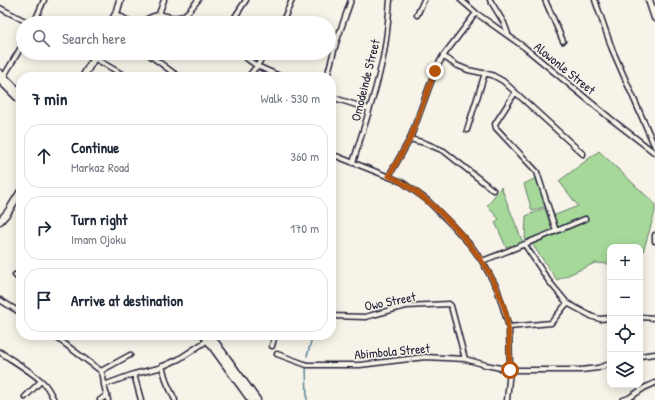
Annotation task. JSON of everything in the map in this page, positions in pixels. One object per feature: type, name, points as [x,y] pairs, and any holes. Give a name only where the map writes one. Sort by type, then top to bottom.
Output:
[{"type":"main road","points":[[116,14],[120,0]]},
{"type":"main road","points":[[649,0],[655,18]]},
{"type":"main road","points":[[86,72],[92,60]]},
{"type":"main road","points":[[1,77],[16,90]]},
{"type":"main road","points":[[1,77],[16,95]]},
{"type":"main road","points":[[0,220],[8,212],[16,199]]},
{"type":"main road","points":[[210,340],[251,400]]},
{"type":"main road","points":[[210,340],[257,400]]},
{"type":"street","points":[[37,16],[44,0]]},
{"type":"street","points":[[159,14],[164,0]]},
{"type":"street","points":[[182,16],[189,12],[198,0]]},
{"type":"street","points":[[236,16],[246,0]]},
{"type":"street","points":[[285,16],[292,0]]},
{"type":"street","points":[[336,43],[351,0]]},
{"type":"street","name":"Omodeinde Street","points":[[353,163],[378,79],[385,47],[390,0]]},
{"type":"street","points":[[417,15],[424,0]]},
{"type":"street","name":"Alowonle Street","points":[[461,0],[476,13],[508,34],[655,153]]},
{"type":"street","points":[[490,0],[504,23],[508,34]]},
{"type":"street","points":[[545,0],[563,41]]},
{"type":"street","points":[[594,0],[612,49],[655,147]]},
{"type":"street","points":[[0,8],[16,16]]},
{"type":"street","points":[[389,176],[410,139],[428,88],[443,56],[476,13]]},
{"type":"street","points":[[116,14],[120,16]]},
{"type":"street","points":[[155,16],[159,14],[166,16]]},
{"type":"street","points":[[1,77],[16,54]]},
{"type":"street","points":[[443,56],[456,65],[468,70],[485,73],[502,81],[584,154]]},
{"type":"street","points":[[102,60],[120,72]]},
{"type":"street","points":[[156,60],[172,72]]},
{"type":"street","points":[[249,60],[257,66],[271,72]]},
{"type":"street","points":[[252,72],[261,60]]},
{"type":"street","points":[[329,72],[332,60]]},
{"type":"street","points":[[467,130],[485,73]]},
{"type":"street","points":[[515,94],[495,126],[537,172],[556,231]]},
{"type":"street","points":[[336,99],[369,109]]},
{"type":"street","points":[[410,139],[425,143],[444,151],[493,190]]},
{"type":"street","points":[[336,156],[402,182],[427,200],[451,224],[482,261],[497,288],[509,327],[510,370],[507,400]]},
{"type":"street","points":[[482,261],[525,245],[538,238],[585,219]]},
{"type":"street","points":[[525,245],[548,280],[568,303],[593,318],[607,318]]},
{"type":"street","points":[[0,300],[16,310]]},
{"type":"street","name":"Owo Street","points":[[336,316],[365,318],[406,306],[446,303],[451,306],[465,359]]},
{"type":"street","points":[[509,327],[551,323],[568,303]]},
{"type":"street","points":[[643,317],[655,318]]},
{"type":"street","points":[[59,340],[101,372],[108,398],[100,400]]},
{"type":"street","points":[[104,385],[162,366],[179,358],[204,340]]},
{"type":"street","points":[[272,346],[274,340]]},
{"type":"street","points":[[0,352],[41,381],[46,386],[54,400]]},
{"type":"street","points":[[101,372],[130,354]]},
{"type":"street","name":"Abimbola Street","points":[[277,354],[308,365],[360,365],[425,357],[465,359],[510,370],[581,370],[598,368],[607,365]]},
{"type":"street","points":[[643,356],[655,354]]},
{"type":"street","points":[[162,366],[167,383],[175,400]]},
{"type":"street","points":[[134,374],[140,400]]},
{"type":"street","points":[[25,397],[41,381]]},
{"type":"street","points":[[623,400],[630,399],[644,388],[655,383]]},
{"type":"green space","points":[[599,151],[655,204],[655,212],[643,252],[643,244],[607,244],[607,264],[595,263],[557,280],[532,244],[588,221],[584,217],[557,228],[553,216],[578,206],[559,181]]},
{"type":"green space","points":[[536,178],[546,206],[532,211],[524,184]]},
{"type":"green space","points":[[501,187],[523,243],[506,247],[495,222],[499,219],[487,206]]},
{"type":"green space","points":[[545,208],[552,230],[525,240],[526,216]]},
{"type":"waterway","points":[[307,356],[312,340]]},
{"type":"waterway","points":[[306,366],[307,400]]},
{"type":"route","points":[[435,71],[410,139],[389,176],[402,182],[427,200],[451,224],[482,261],[497,288],[509,327],[510,370]]}]
